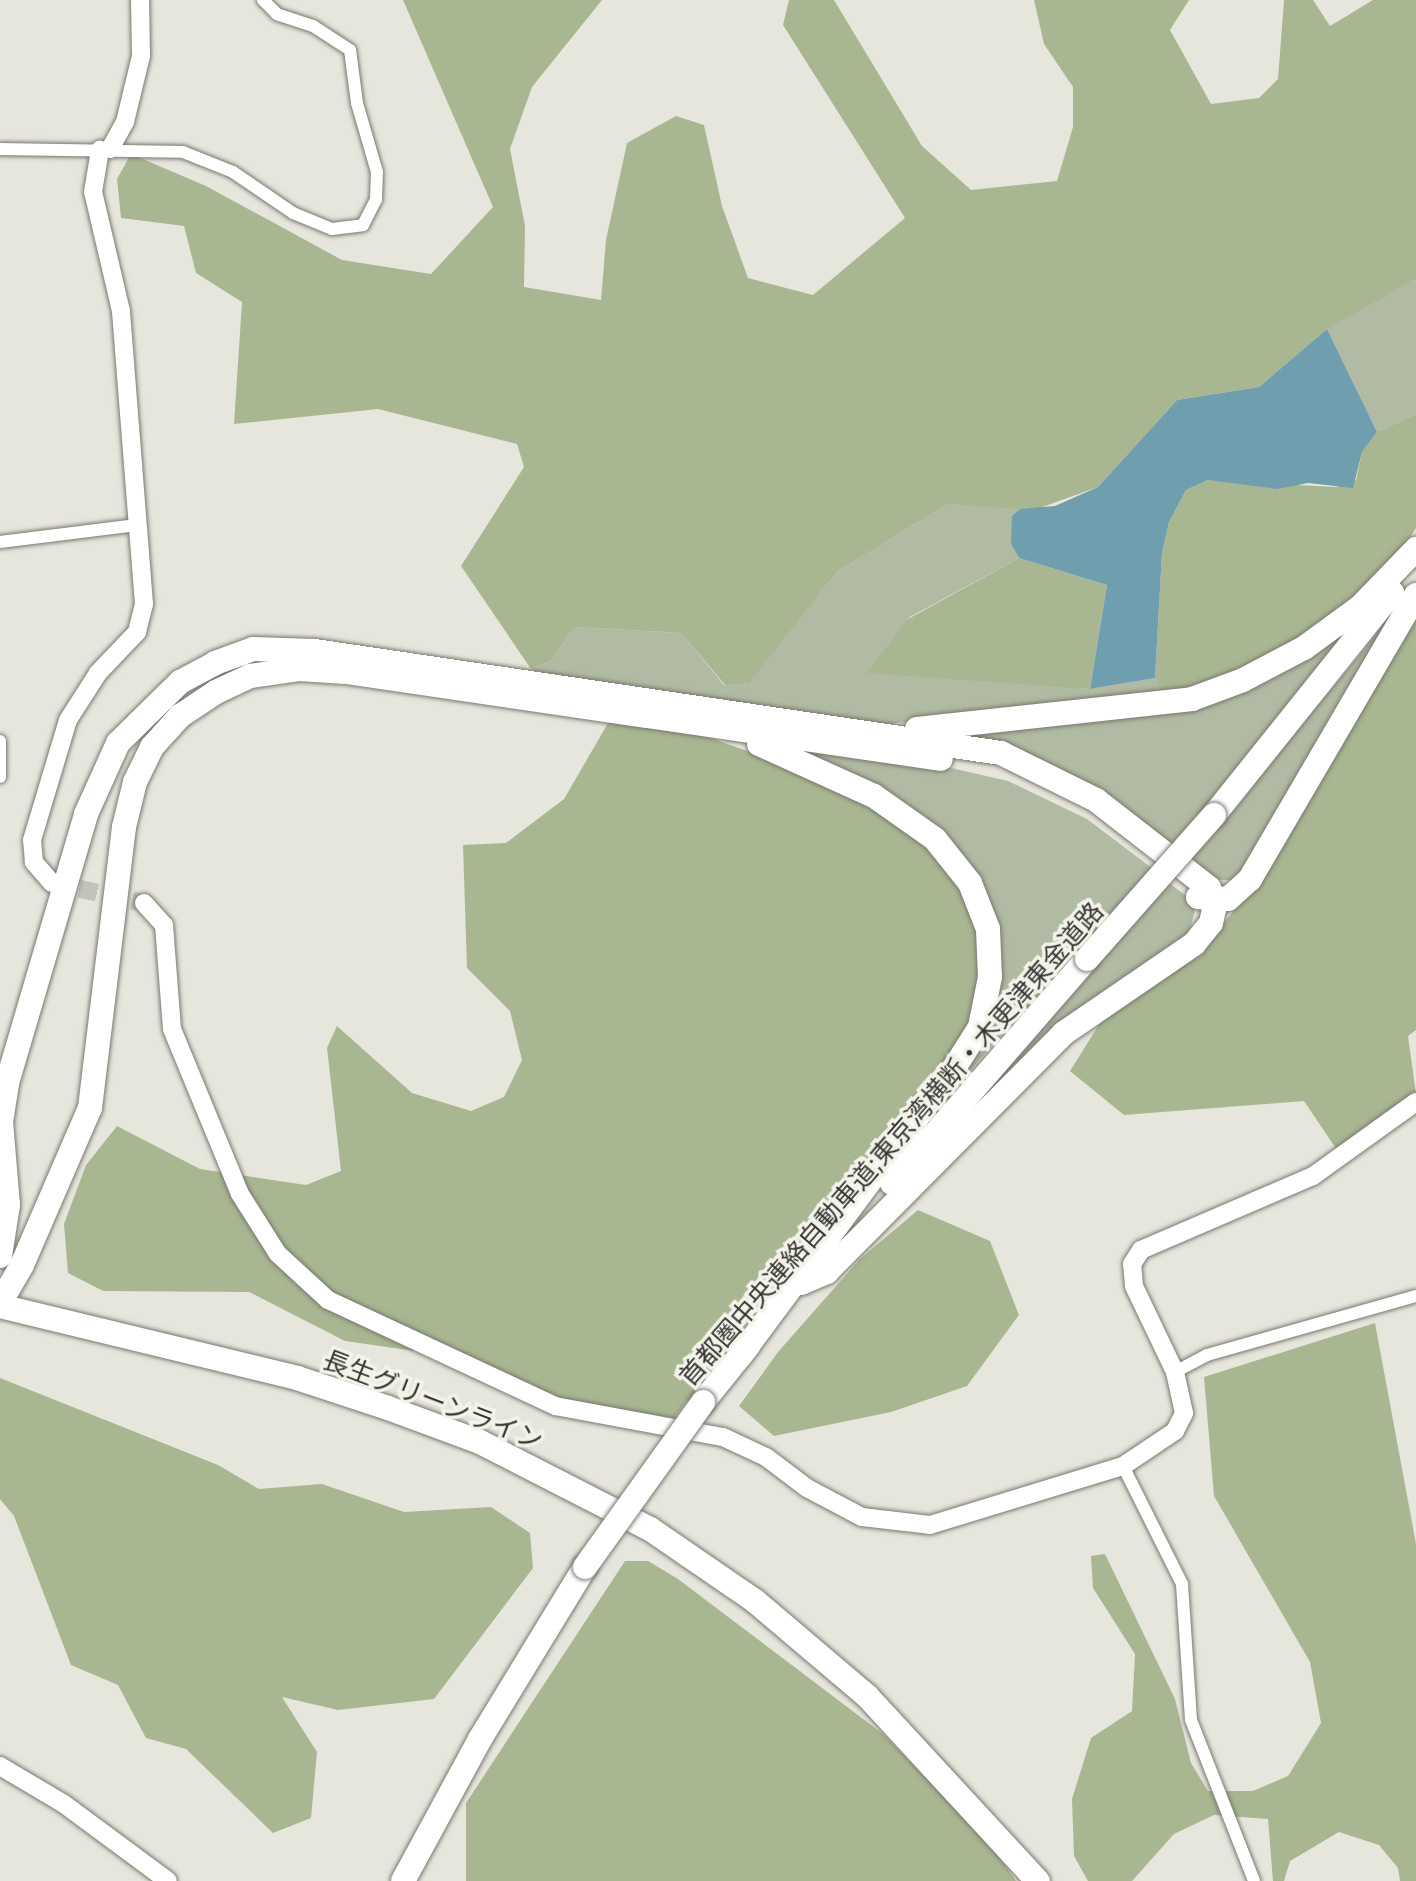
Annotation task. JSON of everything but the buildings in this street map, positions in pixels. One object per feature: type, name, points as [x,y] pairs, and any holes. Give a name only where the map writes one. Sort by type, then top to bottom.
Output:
[{"type":"highway","points":[[874,732],[1192,699],[1243,680],[1304,648],[1360,607],[1416,549]]},
{"type":"highway","name":"首都圏中央連絡自動車道;東京湾横断・木更津東金道路","points":[[403,1881],[480,1739],[585,1567],[703,1402],[801,1283],[1214,815],[1331,675],[1416,558]]},
{"type":"highway","points":[[0,1304],[22,1265],[90,1108],[124,827],[135,782],[152,747],[180,716],[250,676],[299,669],[442,684],[988,765],[1093,814],[1192,894],[1212,900],[1228,899],[1250,879],[1416,595]]},
{"type":"highway","points":[[0,1256],[8,1205],[1,1122],[7,1083],[86,814],[118,743],[180,682],[253,649],[315,651],[874,732],[1015,759],[1096,800],[1209,888],[1211,923],[1194,944],[1064,1033],[827,1272],[801,1283]]},
{"type":"highway","points":[[704,724],[786,753],[861,790],[935,839],[970,883],[988,929],[990,977],[980,1027],[740,1356]]},
{"type":"highway","name":"長生グリーンライン","points":[[0,1304],[297,1378],[388,1408],[480,1442],[650,1529],[755,1601],[867,1696],[1038,1881]]},
{"type":"street","points":[[52,883],[34,862],[32,840],[68,720],[98,673],[137,632],[145,593],[121,311],[93,192],[105,149],[125,122],[141,56],[140,0]]},
{"type":"street","points":[[0,149],[183,152],[233,172],[306,219],[332,229],[363,225],[378,185],[357,103],[350,50],[313,26],[277,14],[263,0]]},
{"type":"street","points":[[0,542],[137,525]]},
{"type":"street","points":[[0,741],[0,777]]},
{"type":"street","points":[[144,903],[164,925],[172,1029],[240,1194],[278,1254],[328,1300],[555,1406],[723,1437],[766,1457],[807,1488],[862,1517],[930,1525],[1123,1466],[1175,1431],[1184,1413],[1175,1372],[1134,1286],[1132,1264],[1141,1250],[1313,1176],[1416,1102]]},
{"type":"street","points":[[1175,1372],[1207,1355],[1416,1296]]},
{"type":"street","points":[[1123,1466],[1182,1584],[1191,1720],[1254,1881]]},
{"type":"street","points":[[0,1766],[64,1804],[168,1881]]},
{"type":"green space","points":[[403,0],[602,0],[532,87],[510,149],[525,226],[524,287],[601,300],[606,240],[627,143],[676,116],[704,125],[722,206],[748,278],[813,295],[905,218],[783,25],[789,0],[834,0],[922,146],[971,190],[1057,181],[1073,127],[1073,87],[1044,44],[1034,0],[1189,0],[1170,30],[1211,104],[1259,98],[1278,79],[1284,0],[1313,0],[1330,26],[1373,0],[1416,0],[1416,279],[1327,329],[1259,387],[1177,400],[1098,487],[1034,510],[948,504],[837,572],[749,683],[726,686],[681,633],[574,627],[551,661],[531,669],[461,566],[524,467],[517,444],[378,409],[234,424],[242,302],[196,273],[184,226],[121,218],[117,179],[131,154],[206,186],[342,260],[431,274],[493,207]]},
{"type":"green space","points":[[1416,279],[1416,414],[1377,432],[1326,327]]},
{"type":"green space","points":[[1416,414],[1416,528],[1403,548],[1339,612],[1291,647],[1238,674],[1163,696],[1155,678],[1162,553],[1169,522],[1186,490],[1208,480],[1336,487],[1356,480],[1362,452],[1377,432]]},
{"type":"green space","points":[[948,504],[1028,507],[1020,509],[1011,544],[1019,558],[908,618],[1061,685],[1090,689],[1155,678],[1163,696],[887,724],[567,682],[531,669],[551,661],[574,627],[681,633],[725,686],[748,683],[837,572]]},
{"type":"green space","points":[[1019,558],[1107,585],[1090,689],[867,673],[908,619]]},
{"type":"green space","points":[[1366,607],[1270,734],[1172,847],[951,735],[1116,718]]},
{"type":"green space","points":[[1416,608],[1416,1030],[1408,1036],[1416,1094],[1339,1153],[1304,1101],[1124,1115],[1070,1071],[1110,1007],[1222,925],[1253,887]]},
{"type":"green space","points":[[1387,622],[1236,880],[1214,880],[1188,862]]},
{"type":"green space","points":[[611,718],[688,730],[823,778],[920,837],[950,867],[977,920],[979,1001],[961,1042],[672,1421],[565,1403],[463,1358],[345,1341],[249,1292],[103,1291],[68,1273],[64,1224],[86,1165],[117,1126],[200,1169],[306,1185],[341,1171],[327,1048],[337,1026],[412,1093],[471,1111],[504,1097],[522,1060],[510,1011],[467,968],[463,845],[506,843],[564,799]]},
{"type":"green space","points":[[783,744],[929,763],[1008,781],[1087,819],[1153,869],[932,1112]]},
{"type":"green space","points":[[1169,883],[1189,898],[1195,910],[1188,937],[897,1189]]},
{"type":"green space","points":[[918,1210],[990,1241],[1019,1315],[967,1386],[891,1412],[774,1436],[739,1406],[778,1352],[860,1259]]},
{"type":"green space","points":[[1375,1323],[1416,1544],[1416,1881],[1400,1881],[1398,1868],[1379,1845],[1339,1832],[1290,1861],[1284,1881],[1273,1881],[1268,1819],[1214,1815],[1174,1834],[1132,1881],[1088,1881],[1074,1856],[1072,1799],[1091,1738],[1132,1711],[1135,1654],[1093,1588],[1091,1556],[1105,1554],[1175,1699],[1191,1763],[1208,1791],[1253,1791],[1288,1776],[1321,1723],[1310,1662],[1214,1496],[1204,1377]]},
{"type":"green space","points":[[0,1378],[218,1465],[259,1489],[322,1484],[404,1512],[491,1507],[530,1533],[533,1568],[434,1699],[338,1710],[282,1697],[317,1752],[311,1818],[273,1833],[186,1749],[146,1738],[118,1685],[71,1665],[14,1516],[0,1499]]},
{"type":"green space","points":[[625,1561],[648,1561],[678,1579],[883,1734],[988,1841],[1016,1881],[466,1881],[466,1803]]},
{"type":"water","points":[[1327,329],[1377,432],[1362,452],[1353,488],[1308,483],[1277,489],[1208,480],[1186,490],[1169,522],[1162,553],[1155,678],[1090,689],[1107,585],[1019,558],[1011,544],[1012,516],[1020,509],[1055,506],[1098,487],[1177,400],[1259,387]]},
{"type":"tunnel","points":[[53,883],[144,903]]}]
